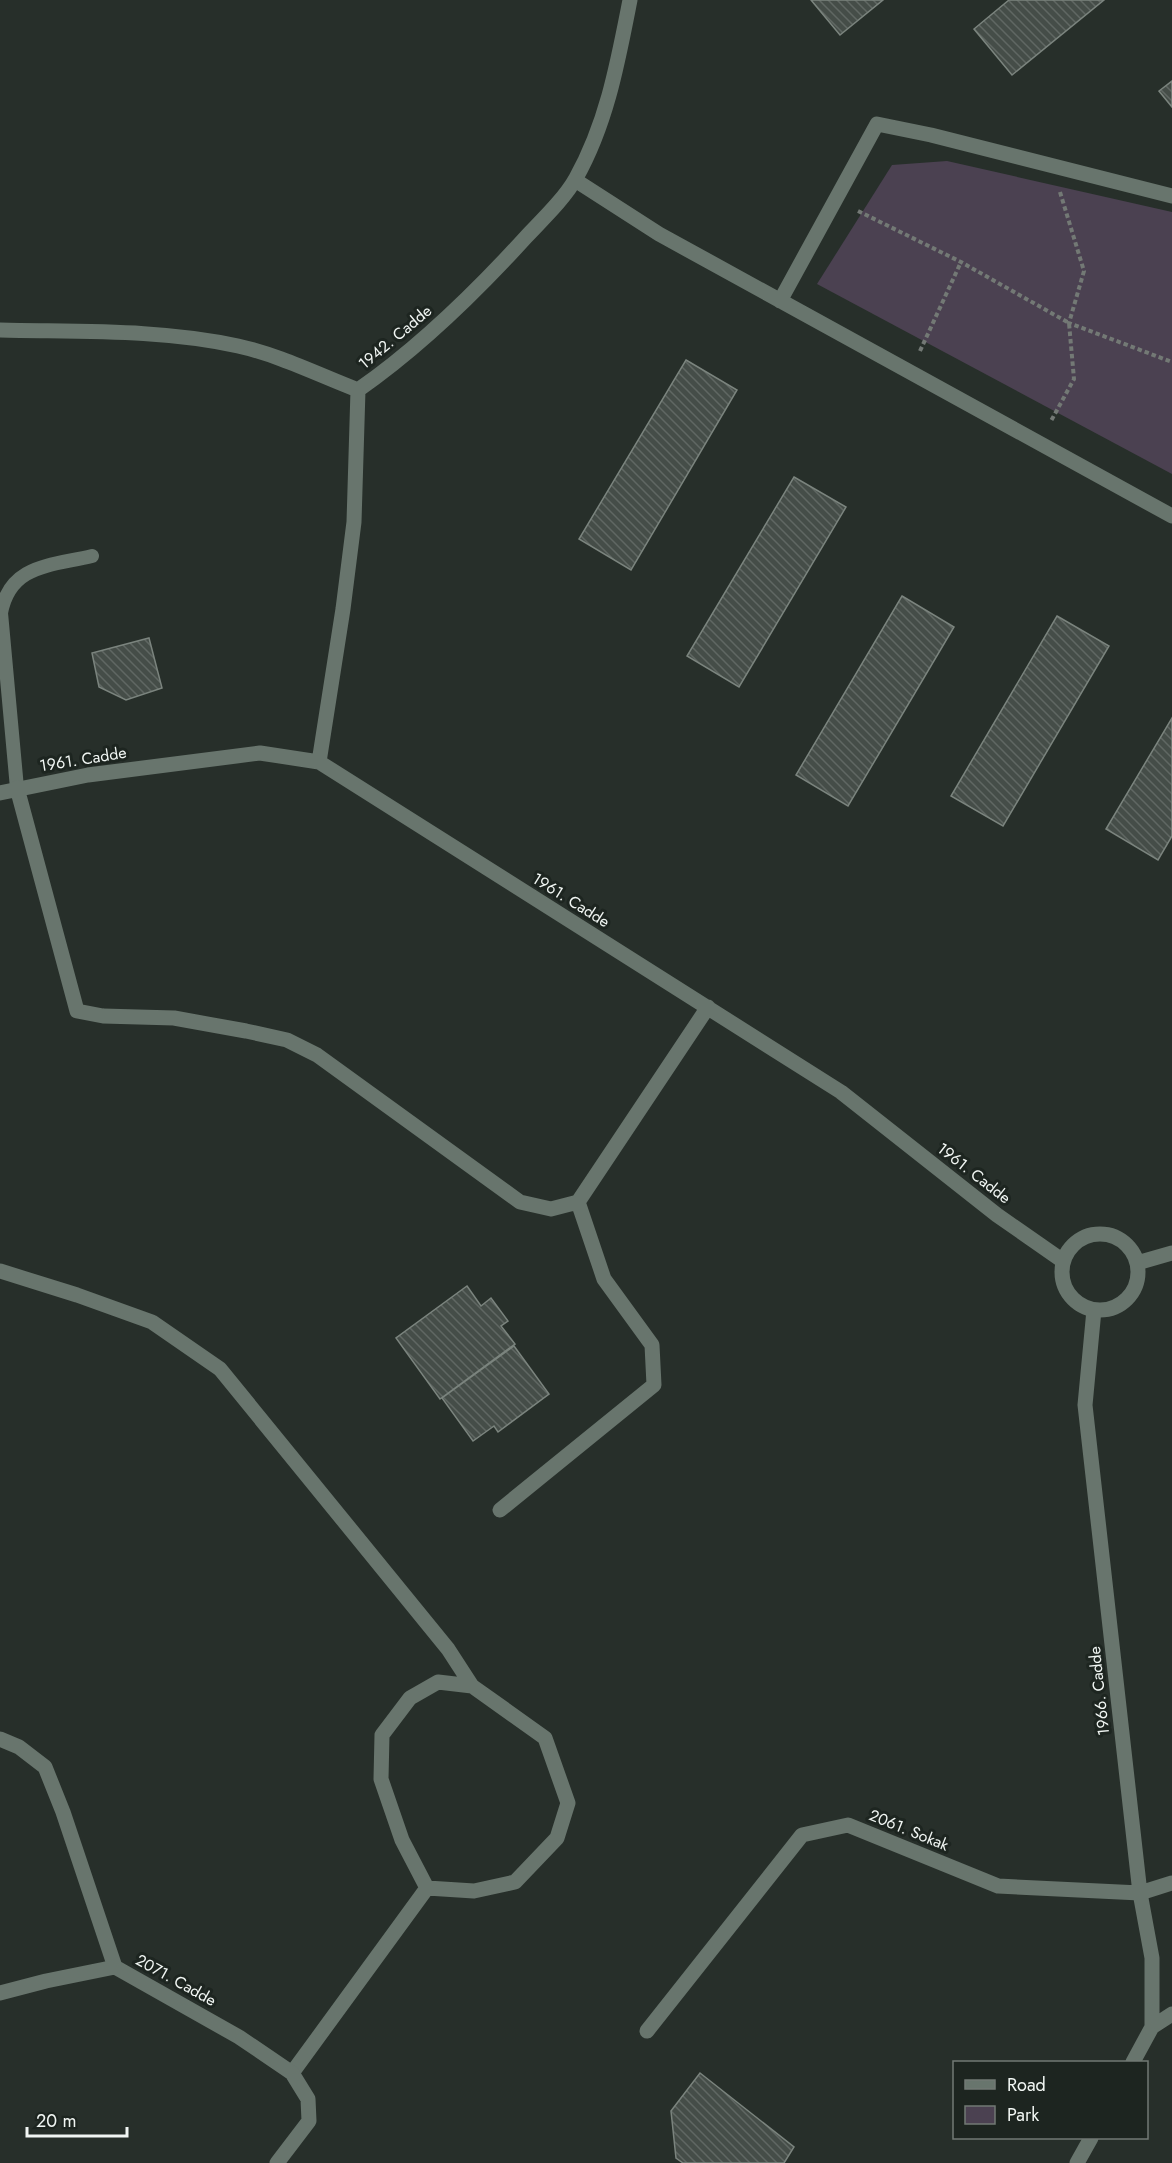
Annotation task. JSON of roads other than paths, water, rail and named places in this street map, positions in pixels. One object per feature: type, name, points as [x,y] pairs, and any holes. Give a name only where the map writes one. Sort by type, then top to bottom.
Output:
[{"type":"street","name":"1942. Cadde","points":[[0,330],[130,334],[238,346],[358,390],[394,365],[493,274],[575,180],[595,140],[609,99],[630,0]]},
{"type":"street","points":[[780,301],[877,124],[1172,196]]},
{"type":"street","points":[[575,180],[659,234],[1172,516]]},
{"type":"street","points":[[320,762],[354,522],[358,390]]},
{"type":"street","name":"1961. Cadde","points":[[0,793],[88,775],[260,753],[320,762],[841,1092],[998,1215],[1063,1261]]},
{"type":"street","points":[[17,788],[77,1011],[104,1016],[174,1017],[287,1040],[317,1055],[520,1202],[551,1209],[578,1203],[708,1007]]},
{"type":"street","points":[[500,1510],[654,1385],[652,1346],[604,1279],[578,1203]]},
{"type":"street","points":[[1101,1234],[1114,1237],[1132,1252],[1137,1263],[1138,1276],[1135,1288],[1118,1306],[1107,1310],[1094,1310],[1082,1306],[1071,1298],[1064,1287],[1061,1274],[1063,1261],[1077,1241],[1089,1236],[1101,1234]]},
{"type":"street","points":[[1137,1263],[1172,1253]]},
{"type":"street","points":[[0,1271],[152,1322],[220,1369],[441,1640],[472,1686],[545,1738],[568,1803],[557,1838],[515,1882],[474,1891],[427,1887]]},
{"type":"street","name":"1966. Cadde","points":[[1094,1310],[1085,1405],[1140,1893],[1152,1958],[1152,2027],[1134,2061]]},
{"type":"street","points":[[427,1887],[402,1840],[381,1779],[381,1735],[410,1698],[438,1682],[472,1686]]},
{"type":"street","points":[[0,1739],[19,1747],[45,1767],[63,1812],[115,1967]]},
{"type":"street","name":"2061. Sokak","points":[[647,2031],[802,1835],[848,1825],[998,1886],[1140,1893]]},
{"type":"street","points":[[1140,1893],[1172,1883]]},
{"type":"street","points":[[292,2073],[427,1887]]},
{"type":"street","name":"2071. Cadde","points":[[0,1993],[115,1967],[239,2037],[292,2073],[308,2099],[309,2121],[277,2163]]},
{"type":"street","points":[[1152,2027],[1172,2014]]},
{"type":"street","points":[[1079,2162],[1090,2139]]},
{"type":"lane","points":[[17,788],[1,613],[3,599],[10,586],[25,573],[92,556]]}]
